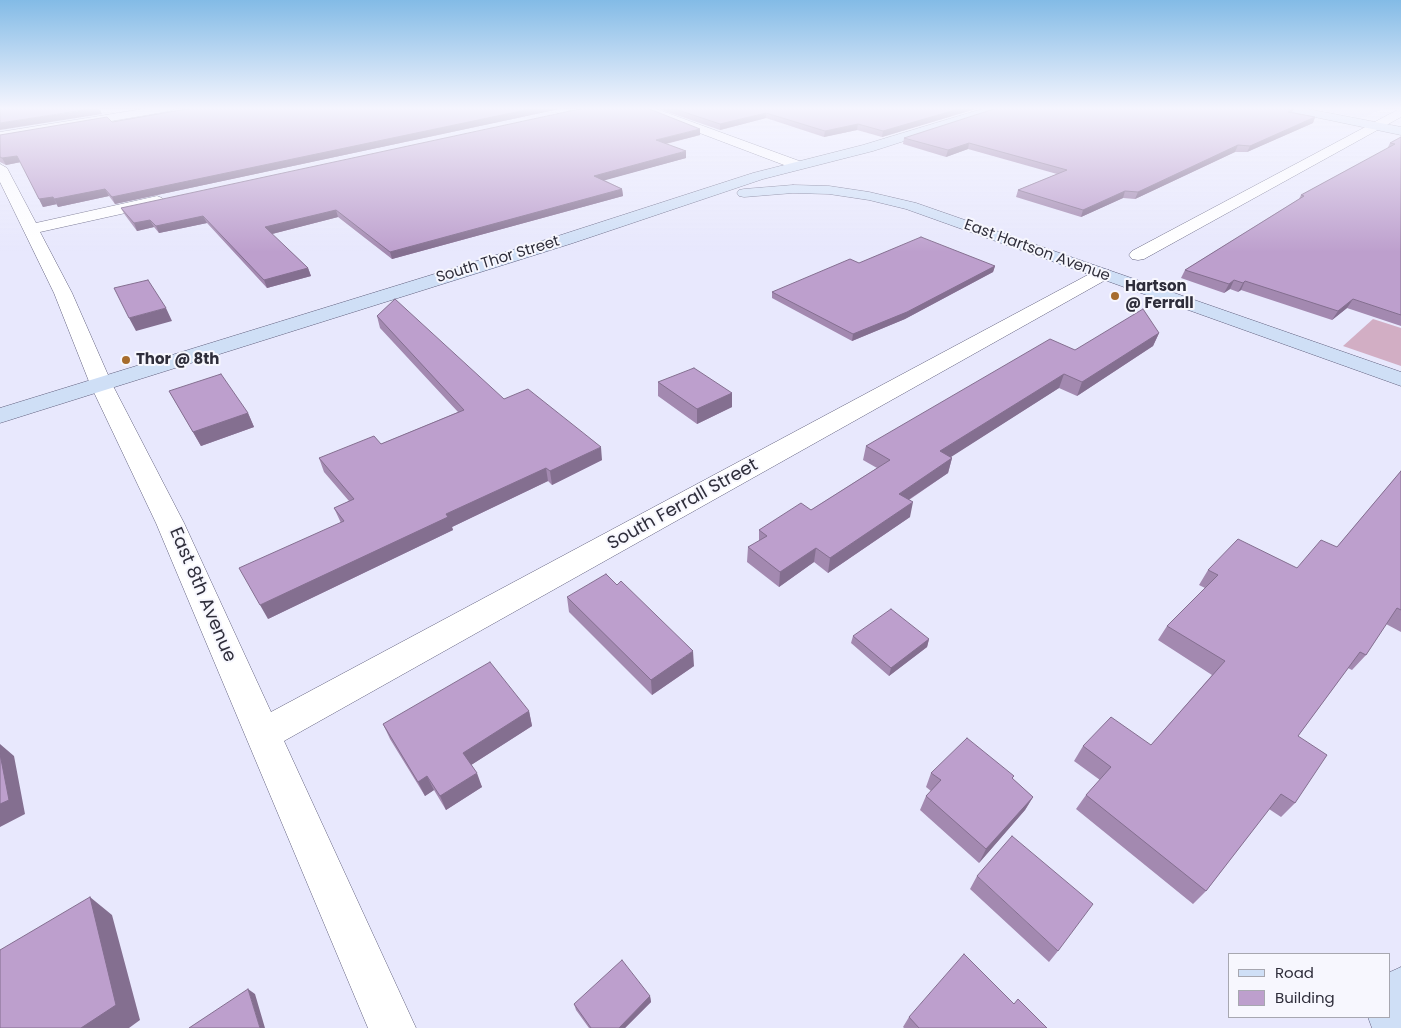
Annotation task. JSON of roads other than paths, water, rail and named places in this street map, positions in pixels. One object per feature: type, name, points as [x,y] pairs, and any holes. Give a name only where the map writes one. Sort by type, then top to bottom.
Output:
[{"type":"main road","name":"South Thor Street","points":[[0,416],[798,165],[835,156]]},
{"type":"main road","points":[[830,180],[842,161],[852,156]]},
{"type":"main road","name":"East Hartson Avenue","points":[[691,199],[785,190],[830,180],[869,196],[911,206],[1401,380]]},
{"type":"main road","points":[[1391,1011],[1401,990]]},
{"type":"street","points":[[773,156],[798,165]]},
{"type":"street","points":[[1138,255],[1321,156]]},
{"type":"street","name":"East 8th Avenue","points":[[0,168],[63,293],[101,384],[170,523],[392,1028]]},
{"type":"street","points":[[31,229],[175,197]]},
{"type":"street","name":"South Ferrall Street","points":[[262,735],[1103,274]]},
{"type":"place","name":"Hartson @ Ferrall","points":[[1115,296]]},
{"type":"place","name":"Thor @ 8th","points":[[126,360]]}]
